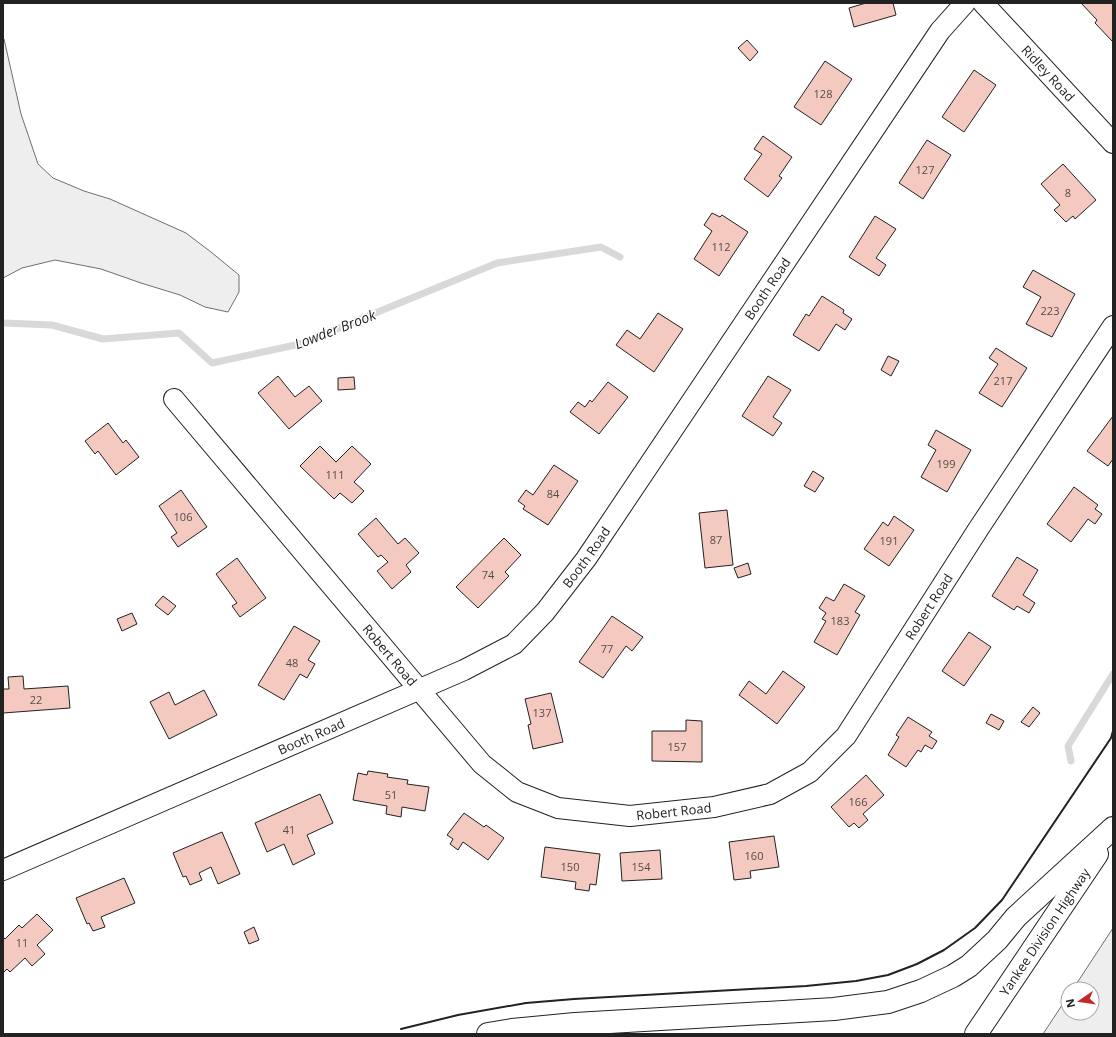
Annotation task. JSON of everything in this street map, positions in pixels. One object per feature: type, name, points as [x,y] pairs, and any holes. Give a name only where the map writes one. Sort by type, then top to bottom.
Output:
[{"type":"highway","points":[[488,1034],[512,1030],[575,1024],[841,1009],[888,1002],[921,991],[953,976],[969,966],[996,940],[1016,916],[1113,829]]},
{"type":"highway","name":"Yankee Division Highway","points":[[976,1034],[1113,829]]},
{"type":"street","name":"Booth Road","points":[[3,870],[464,670],[514,644],[545,612],[590,553],[940,31],[965,3]]},
{"type":"street","name":"Ridley Road","points":[[983,3],[1113,143]]},
{"type":"street","name":"Robert Road","points":[[174,399],[482,764],[517,792],[558,808],[630,816],[714,807],[770,794],[810,772],[846,736],[978,528],[1113,326]]},
{"type":"shaded area","points":[[3,38],[21,114],[38,164],[53,178],[84,191],[110,199],[186,233],[211,252],[239,275],[239,292],[228,312],[205,307],[180,295],[101,269],[55,260],[22,268],[3,278]]},
{"type":"shaded area","points":[[1113,928],[1113,1034],[1043,1034],[1060,1008],[1060,1021],[1100,1021],[1100,981],[1078,981]]},
{"type":"building","points":[[866,3],[893,3],[896,15],[854,27],[849,8]]},
{"type":"building","points":[[1081,3],[1113,3],[1112,41],[1095,23],[1097,20]]},
{"type":"building","points":[[747,40],[758,52],[750,61],[738,48]]},
{"type":"building","points":[[825,61],[852,79],[821,125],[794,107]]},
{"type":"building","points":[[974,70],[996,85],[964,132],[942,117]]},
{"type":"building","points":[[763,136],[792,157],[779,176],[782,178],[768,197],[744,179],[762,154],[754,149]]},
{"type":"building","points":[[927,140],[951,155],[923,199],[899,183]]},
{"type":"building","points":[[1063,164],[1096,200],[1075,219],[1073,216],[1066,222],[1054,210],[1060,205],[1041,184]]},
{"type":"building","points":[[712,213],[720,217],[722,215],[748,232],[719,276],[694,259],[712,231],[704,225]]},
{"type":"building","points":[[875,216],[896,229],[876,258],[886,265],[879,276],[849,257]]},
{"type":"building","points":[[1033,270],[1075,294],[1052,337],[1026,324],[1041,297],[1023,287]]},
{"type":"building","points":[[822,296],[844,310],[843,313],[852,319],[845,330],[836,324],[819,351],[793,335],[806,314],[809,316]]},
{"type":"building","points":[[658,313],[683,329],[654,372],[616,345],[627,330],[640,339]]},
{"type":"building","points":[[996,348],[1027,368],[1002,407],[979,393],[998,364],[989,358]]},
{"type":"building","points":[[888,356],[899,361],[891,376],[881,370]]},
{"type":"building","points":[[278,376],[295,397],[309,386],[322,401],[289,429],[258,393]]},
{"type":"building","points":[[768,376],[791,390],[773,417],[782,423],[773,436],[742,416]]},
{"type":"building","points":[[354,377],[355,389],[338,390],[338,378]]},
{"type":"building","points":[[608,382],[628,397],[599,434],[570,412],[578,402],[585,407],[590,400],[592,402]]},
{"type":"building","points":[[1113,416],[1113,459],[1108,466],[1087,451]]},
{"type":"building","points":[[108,423],[123,443],[126,440],[139,457],[116,475],[98,451],[95,454],[85,441]]},
{"type":"building","points":[[936,430],[971,450],[947,492],[921,477],[936,450],[928,445]]},
{"type":"building","points":[[320,446],[336,462],[352,446],[371,464],[354,482],[364,491],[352,503],[340,493],[334,499],[300,466]]},
{"type":"building","points":[[554,465],[578,481],[548,525],[523,509],[525,506],[518,501],[526,490],[533,495]]},
{"type":"building","points":[[813,471],[824,478],[815,492],[804,486]]},
{"type":"building","points":[[1074,487],[1098,505],[1095,509],[1102,514],[1095,524],[1088,519],[1071,542],[1047,524]]},
{"type":"building","points":[[181,490],[207,527],[178,547],[171,537],[177,533],[159,506]]},
{"type":"building","points":[[727,510],[733,565],[705,568],[699,513]]},
{"type":"building","points":[[894,516],[914,530],[889,566],[864,549],[883,522],[888,526]]},
{"type":"building","points":[[376,518],[398,544],[405,538],[419,553],[406,565],[411,572],[392,589],[377,571],[388,562],[381,555],[378,557],[358,534]]},
{"type":"building","points":[[504,538],[521,555],[505,572],[509,576],[478,608],[456,587]]},
{"type":"building","points":[[1017,557],[1038,570],[1023,595],[1035,603],[1029,613],[1017,606],[1014,610],[992,596]]},
{"type":"building","points":[[237,558],[266,598],[240,617],[232,606],[237,603],[216,574]]},
{"type":"building","points":[[748,563],[751,574],[738,578],[734,568]]},
{"type":"building","points":[[844,584],[865,596],[855,612],[860,615],[837,655],[814,642],[826,621],[822,619],[826,613],[819,608],[826,597],[834,601]]},
{"type":"building","points":[[163,596],[176,606],[168,615],[155,605]]},
{"type":"building","points":[[132,613],[137,624],[122,631],[117,619]]},
{"type":"building","points":[[612,616],[643,637],[632,651],[626,646],[603,678],[579,662]]},
{"type":"building","points":[[294,626],[320,641],[308,660],[315,664],[307,678],[300,674],[284,700],[258,685]]},
{"type":"building","points":[[969,632],[991,647],[964,686],[942,671]]},
{"type":"building","points":[[783,671],[805,687],[777,724],[739,695],[749,681],[766,694]]},
{"type":"building","points":[[23,676],[24,689],[68,686],[70,708],[3,713],[3,689],[9,689],[8,677]]},
{"type":"building","points":[[204,690],[217,715],[169,739],[150,702],[169,692],[175,705]]},
{"type":"building","points":[[551,693],[563,742],[533,749],[528,725],[531,724],[525,699]]},
{"type":"building","points":[[1033,707],[1040,713],[1029,727],[1021,722]]},
{"type":"building","points":[[991,714],[1004,721],[999,730],[986,723]]},
{"type":"building","points":[[908,717],[932,732],[929,736],[937,741],[932,749],[925,745],[921,752],[918,750],[906,767],[888,755],[899,737],[896,735]]},
{"type":"building","points":[[686,720],[702,721],[702,762],[652,761],[652,731],[686,731]]},
{"type":"building","points":[[368,771],[388,774],[387,777],[408,780],[407,784],[429,787],[425,811],[402,807],[401,817],[386,814],[387,806],[353,800],[358,773],[367,775]]},
{"type":"building","points":[[866,775],[884,795],[863,814],[868,820],[859,828],[854,823],[849,827],[831,807]]},
{"type":"building","points":[[320,794],[333,823],[307,835],[315,854],[293,865],[284,844],[267,852],[255,823]]},
{"type":"building","points":[[464,813],[484,827],[486,825],[504,838],[488,860],[463,842],[458,850],[450,844],[453,839],[447,835]]},
{"type":"building","points":[[222,832],[240,874],[218,884],[211,867],[199,873],[202,880],[190,885],[186,876],[183,877],[173,853]]},
{"type":"building","points":[[774,836],[779,867],[750,871],[751,878],[734,880],[729,842]]},
{"type":"building","points":[[545,847],[600,854],[596,885],[590,884],[589,891],[575,889],[576,882],[541,877]]},
{"type":"building","points":[[660,850],[662,879],[622,881],[620,853]]},
{"type":"building","points":[[124,878],[135,903],[101,917],[105,927],[93,931],[89,923],[87,924],[76,898]]},
{"type":"building","points":[[37,914],[53,930],[37,945],[45,954],[32,966],[25,958],[10,972],[7,969],[3,973],[3,937],[5,939],[19,925],[22,928]]},
{"type":"building","points":[[254,927],[259,940],[249,944],[244,932]]},
{"type":"waterway","name":"Lowder Brook","points":[[3,323],[52,325],[103,339],[179,333],[212,363],[300,344],[497,263],[601,247],[620,257]]},
{"type":"waterway","name":"Lowder Brook","points":[[1071,761],[1068,746],[1113,674]]},
{"type":"wall","points":[[401,1029],[458,1015],[526,1003],[806,986],[856,981],[888,975],[917,964],[944,950],[975,928],[1002,900],[1111,738],[1113,731]]}]
